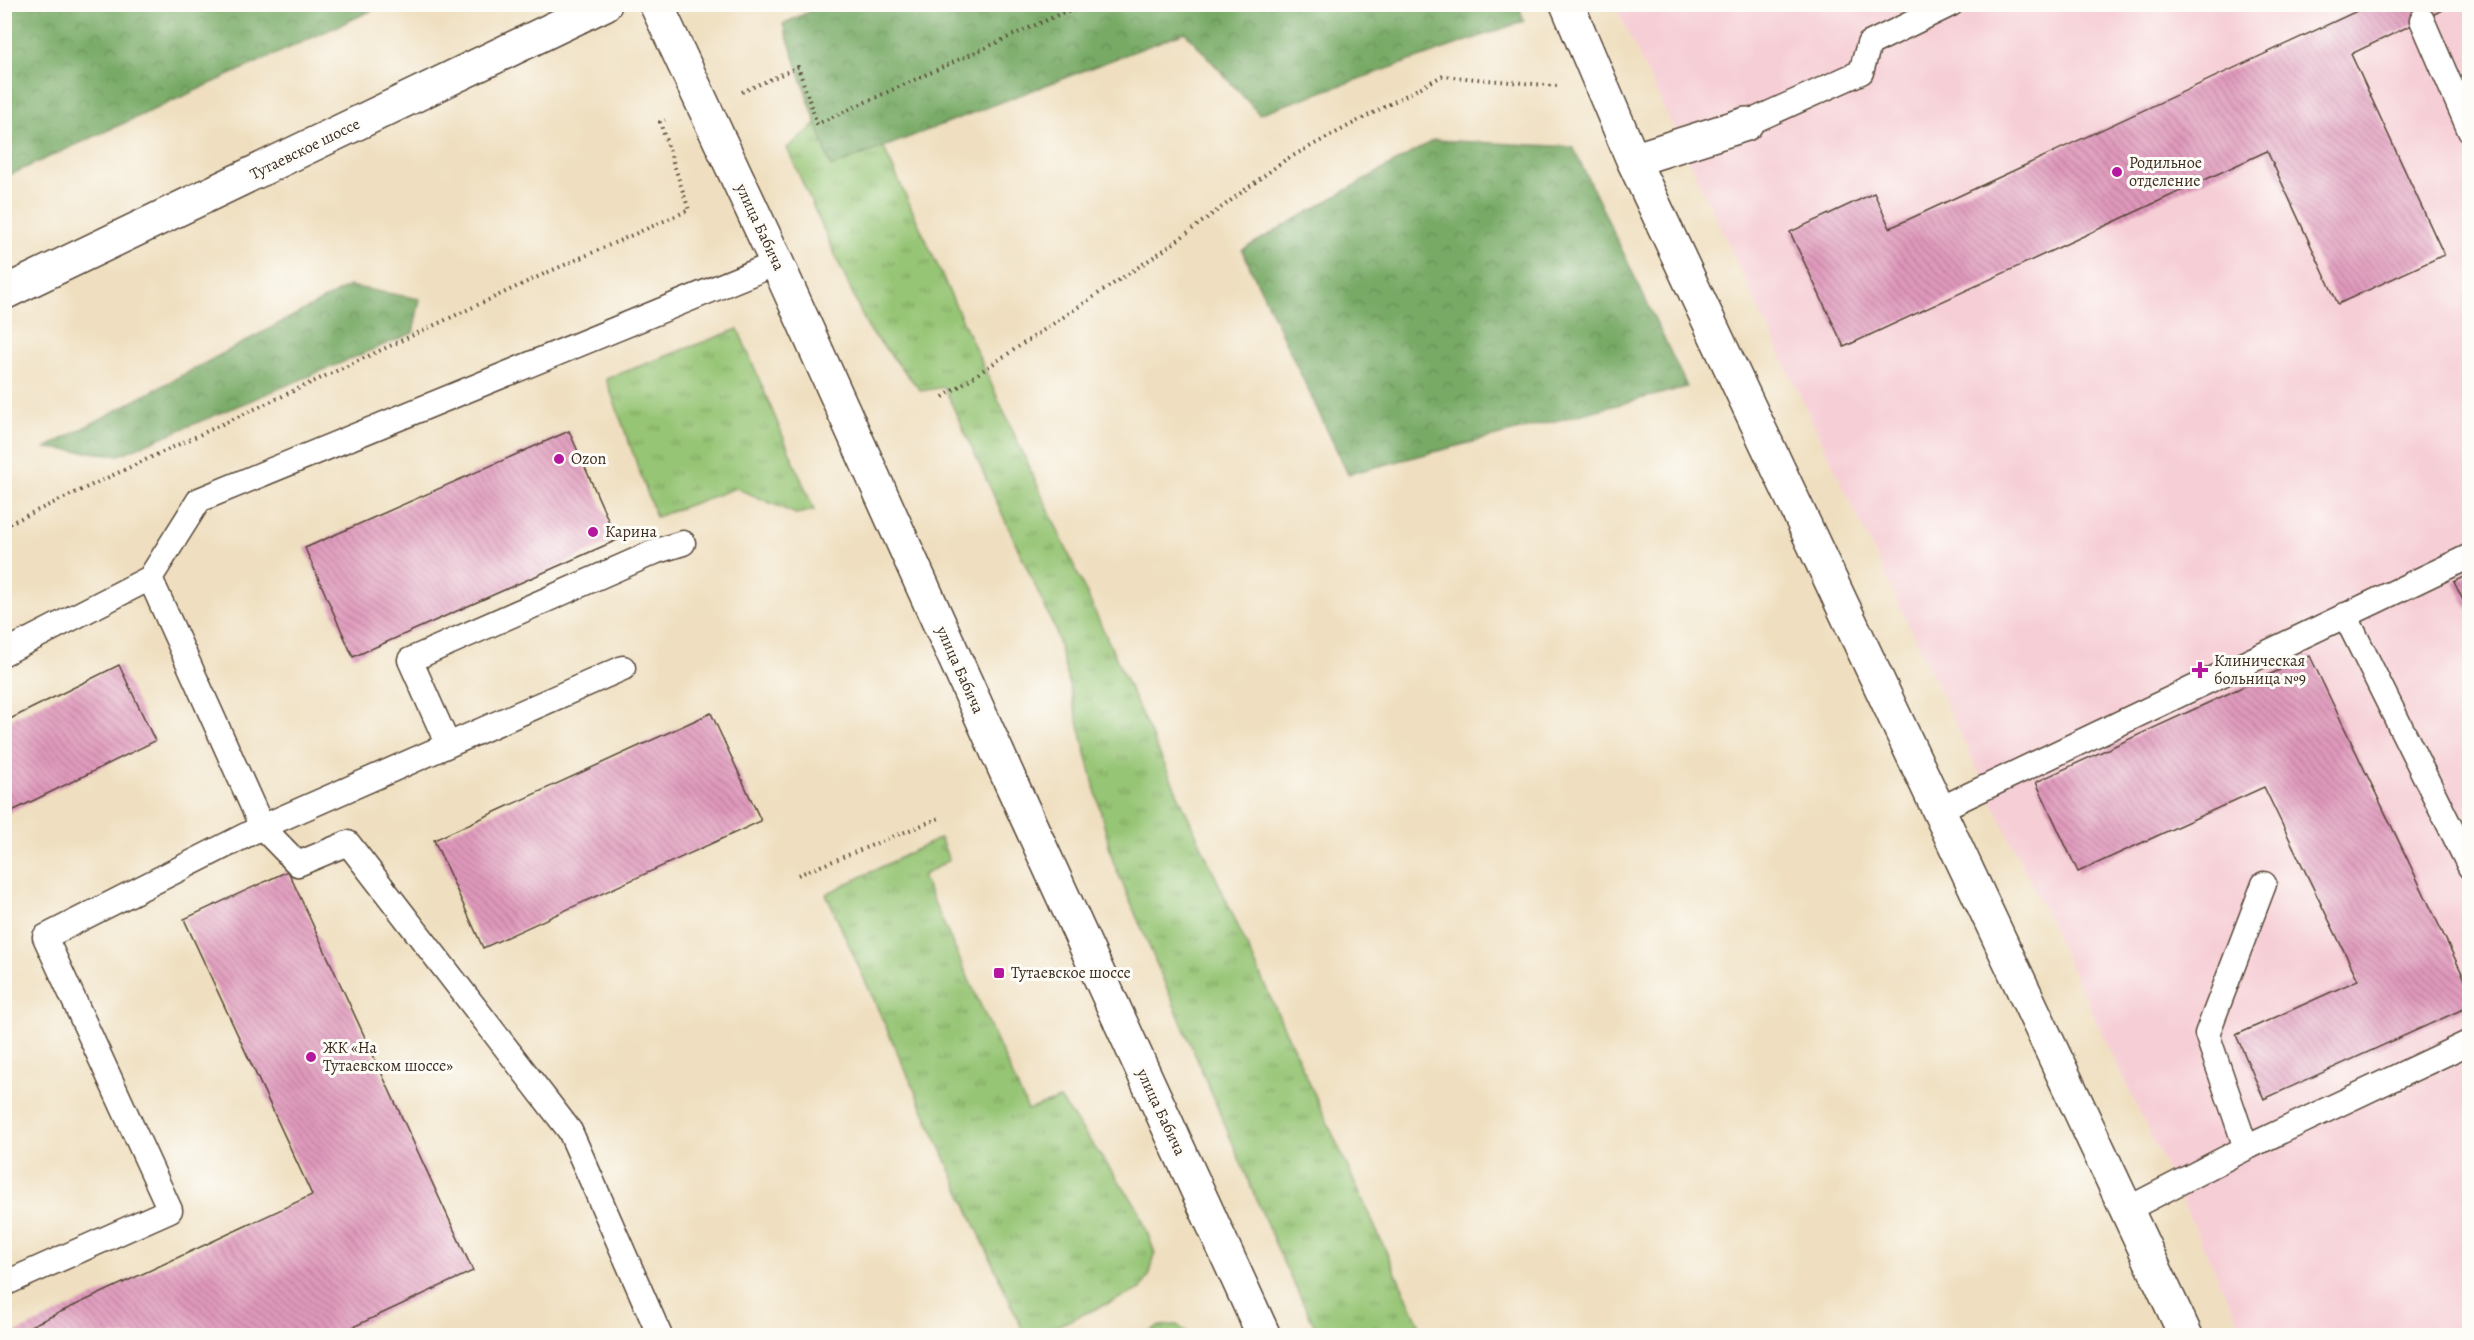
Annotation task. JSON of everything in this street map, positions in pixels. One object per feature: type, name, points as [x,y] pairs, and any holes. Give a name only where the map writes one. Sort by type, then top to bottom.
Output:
[{"type":"street","name":"Тутаевское шоссе","points":[[4,293],[605,4]]},
{"type":"street","name":"улица Бабича","points":[[656,4],[777,263],[1016,795],[1264,1335]]},
{"type":"street","points":[[1567,4],[1633,160],[2186,1335]]},
{"type":"street","points":[[1633,160],[1746,124]]},
{"type":"lane","points":[[1746,124],[1861,72],[1869,44],[1952,4]]},
{"type":"lane","points":[[2422,20],[2469,130]]},
{"type":"lane","points":[[4,653],[150,578],[199,500],[777,263]]},
{"type":"lane","points":[[448,745],[410,660],[657,551],[683,543]]},
{"type":"lane","points":[[1938,810],[2469,556]]},
{"type":"lane","points":[[150,578],[262,826],[298,864],[348,843],[570,1131],[660,1335]]},
{"type":"lane","points":[[2345,615],[2469,867]]},
{"type":"lane","points":[[4,1284],[170,1210],[45,937],[262,826],[623,668]]},
{"type":"lane","points":[[2246,1148],[2207,1034],[2264,884]]},
{"type":"lane","points":[[2126,1210],[2246,1148],[2469,1042]]},
{"type":"path","points":[[4,526],[544,274],[689,210],[660,122],[705,109],[798,67],[817,124],[1062,13],[1108,4]]},
{"type":"path","points":[[943,397],[1167,248],[1285,160],[1442,76],[1566,87],[1596,75]]},
{"type":"path","points":[[798,875],[942,817]]},
{"type":"shaded area","name":"Клиническая больница №9","points":[[1615,5],[2469,5],[2469,1335],[2245,1335]]},
{"type":"green space","points":[[5,4],[384,4],[384,5],[5,177]]},
{"type":"green space","points":[[1518,4],[1524,21],[1259,114],[1185,32],[831,167],[783,24],[823,5]]},
{"type":"green space","points":[[817,124],[831,166],[883,146],[1424,1335],[1319,1335],[1283,1262],[1113,861],[1055,629],[944,387],[921,391],[868,328],[787,148]]},
{"type":"green space","points":[[1434,140],[1573,147],[1687,387],[1348,474],[1242,250]]},
{"type":"green space","points":[[349,286],[420,299],[413,333],[119,455],[46,448]]},
{"type":"green space","points":[[738,329],[814,510],[796,514],[736,488],[656,517],[606,379]]},
{"type":"green space","points":[[940,838],[949,860],[922,876],[1028,1110],[1060,1099],[1138,1208],[1155,1253],[1150,1274],[1141,1289],[1036,1335],[1025,1335],[826,894]]},
{"type":"green space","points":[[1177,1325],[1191,1335],[1141,1335],[1160,1326]]},
{"type":"building","name":"Родильное отделение","points":[[2372,4],[2455,4],[2351,54],[2444,255],[2338,304],[2267,151],[1844,347],[1790,232],[1874,193],[1890,228]]},
{"type":"building","points":[[2463,4],[2470,4],[2470,19]]},
{"type":"building","points":[[569,431],[617,540],[353,657],[305,548]]},
{"type":"building","points":[[2470,574],[2470,614],[2454,582]]},
{"type":"building","points":[[2310,656],[2470,990],[2470,1006],[2264,1099],[2236,1035],[2358,980],[2264,787],[2078,872],[2036,782]]},
{"type":"building","points":[[119,665],[155,741],[4,815],[4,722]]},
{"type":"building","points":[[711,713],[761,821],[483,948],[434,840]]},
{"type":"building","name":"ЖК «На Тутаевском шоссе»","points":[[288,871],[473,1271],[334,1336],[9,1336],[312,1195],[184,919]]},
{"type":"place","name":"Родильное отделение","points":[[2117,172]]},
{"type":"place","name":"Ozon","points":[[559,459]]},
{"type":"place","name":"Карина","points":[[593,532]]},
{"type":"place","name":"Клиническая больница №9","points":[[2200,670]]},
{"type":"place","name":"Тутаевское шоссе","points":[[999,973]]},
{"type":"place","name":"ЖК «На Тутаевском шоссе»","points":[[311,1057]]}]
